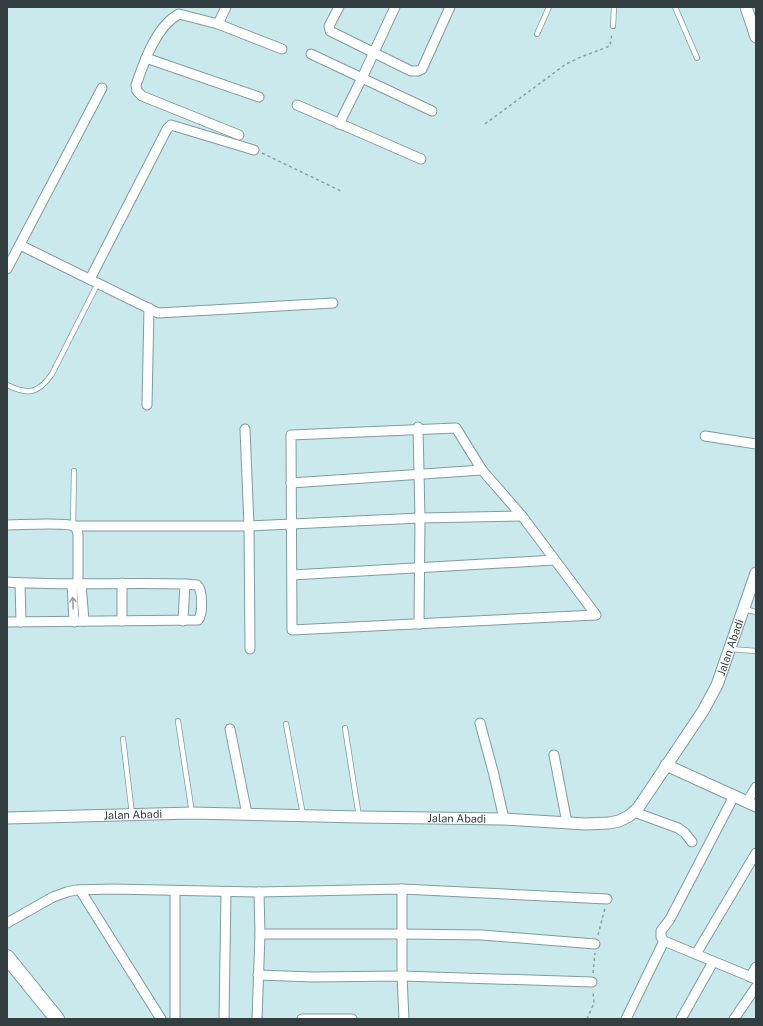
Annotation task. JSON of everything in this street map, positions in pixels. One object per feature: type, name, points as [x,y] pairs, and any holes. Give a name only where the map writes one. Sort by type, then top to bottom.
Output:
[{"type":"main road","points":[[7,957],[57,1019]]},
{"type":"street","points":[[218,24],[226,7]]},
{"type":"street","points":[[339,7],[329,26],[330,31],[411,71],[418,71],[422,69],[450,7]]},
{"type":"street","points":[[339,124],[395,7]]},
{"type":"street","points":[[746,7],[756,34]]},
{"type":"street","points":[[239,135],[142,96],[137,91],[136,85],[149,49],[168,21],[179,14],[218,24],[282,49]]},
{"type":"street","points":[[311,54],[432,111]]},
{"type":"street","points":[[146,58],[259,96]]},
{"type":"street","points":[[7,269],[102,88]]},
{"type":"street","points":[[297,105],[421,159]]},
{"type":"street","points":[[94,281],[167,129],[171,125],[254,150]]},
{"type":"street","points":[[20,245],[158,313],[332,303]]},
{"type":"street","points":[[147,405],[149,308]]},
{"type":"street","points":[[418,428],[420,518],[419,624]]},
{"type":"street","points":[[418,428],[456,428],[482,470],[522,516],[596,615],[292,630],[291,435],[418,428]]},
{"type":"street","points":[[245,429],[249,526],[250,649]]},
{"type":"street","points":[[705,436],[756,444]]},
{"type":"street","points":[[291,483],[482,470]]},
{"type":"street","points":[[7,525],[249,526],[420,518],[522,516]]},
{"type":"street","points":[[73,526],[76,528],[78,534],[77,584],[79,621]]},
{"type":"street","points":[[292,575],[555,560]]},
{"type":"street","name":"Jalan Abadi","points":[[7,818],[192,813],[504,819],[567,823],[609,823],[624,819],[638,808],[709,700],[717,685],[756,573]]},
{"type":"street","points":[[7,582],[77,584],[185,584],[197,585],[200,587],[201,595],[201,616],[198,620],[7,622]]},
{"type":"street","points":[[20,583],[21,622]]},
{"type":"street","points":[[122,583],[122,621]]},
{"type":"street","points":[[183,621],[185,584]]},
{"type":"street","points":[[480,723],[504,819]]},
{"type":"street","points":[[230,729],[247,814]]},
{"type":"street","points":[[554,755],[567,823]]},
{"type":"street","points":[[666,765],[752,804],[756,787]]},
{"type":"street","points":[[734,796],[670,919],[661,931],[661,937],[664,941],[753,978],[756,967]]},
{"type":"street","points":[[634,812],[678,828],[683,831],[692,842]]},
{"type":"street","points":[[696,954],[756,853]]},
{"type":"street","points":[[7,923],[53,897],[67,892],[80,890],[112,889],[259,892],[402,889],[607,898]]},
{"type":"street","points":[[402,889],[402,976],[404,1019]]},
{"type":"street","points":[[80,890],[161,1019]]},
{"type":"street","points":[[175,891],[175,1019]]},
{"type":"street","points":[[224,1019],[226,892]]},
{"type":"street","points":[[257,1019],[260,934],[259,892]]},
{"type":"street","points":[[260,934],[482,935],[595,944]]},
{"type":"street","points":[[626,1019],[664,941]]},
{"type":"street","points":[[681,1019],[713,962]]},
{"type":"street","points":[[258,975],[312,977],[402,976],[592,982]]},
{"type":"street","points":[[734,1019],[756,987]]},
{"type":"street","points":[[302,1019],[352,1019]]},
{"type":"lane","points":[[537,34],[549,7]]},
{"type":"lane","points":[[613,26],[614,7]]},
{"type":"lane","points":[[675,7],[697,58]]},
{"type":"lane","points":[[7,385],[19,390],[30,391],[40,387],[47,381],[52,374],[94,281]]},
{"type":"lane","points":[[73,526],[74,472]]},
{"type":"lane","points":[[744,608],[756,612]]},
{"type":"lane","points":[[730,649],[756,652]]},
{"type":"lane","points":[[178,721],[192,813]]},
{"type":"lane","points":[[286,724],[303,815]]},
{"type":"lane","points":[[345,728],[360,817]]},
{"type":"lane","points":[[123,739],[132,814]]},
{"type":"path","points":[[484,124],[566,64],[610,46],[613,26]]},
{"type":"path","points":[[254,150],[343,192]]},
{"type":"path","points":[[587,1019],[594,1003],[592,982],[595,944],[607,898]]}]
